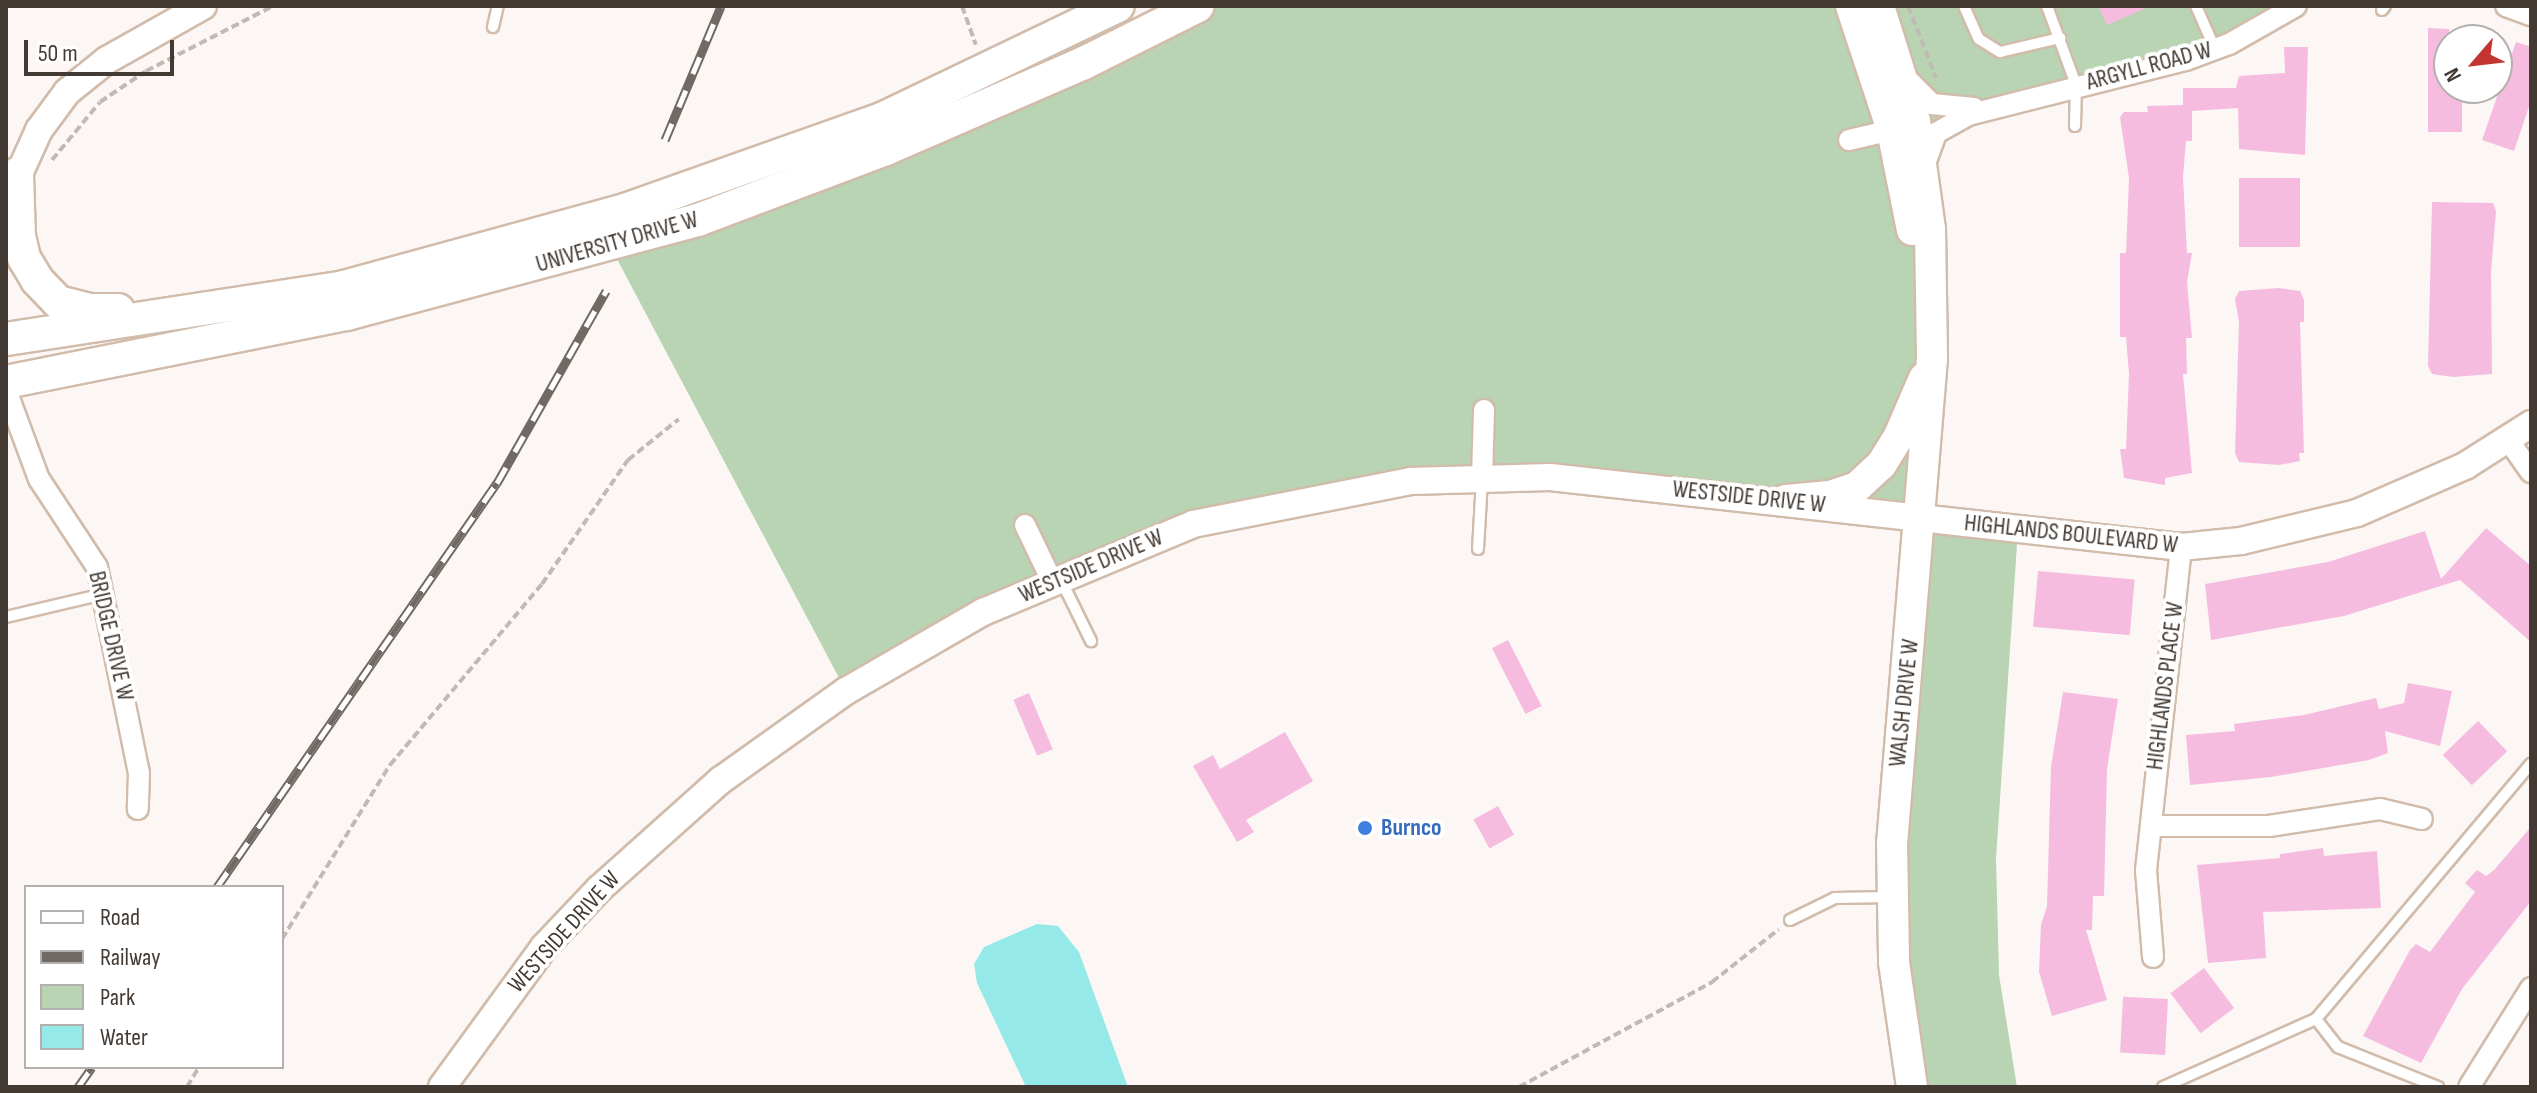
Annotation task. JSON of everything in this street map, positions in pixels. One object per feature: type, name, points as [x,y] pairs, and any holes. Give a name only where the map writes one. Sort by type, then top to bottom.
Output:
[{"type":"main road","name":"UNIVERSITY DRIVE W","points":[[6,339],[221,309],[344,287],[622,211],[884,118],[1118,6]]},
{"type":"main road","name":"UNIVERSITY DRIVE W","points":[[6,382],[347,314],[698,220],[900,143],[1084,63],[1198,6]]},
{"type":"main road","name":"WALSH DRIVE W","points":[[1851,6],[1892,130],[1932,318]]},
{"type":"main road","name":"WALSH DRIVE W","points":[[1879,6],[1915,121],[1925,187],[1932,318],[1922,518],[1896,783],[1891,897],[1912,1087]]},
{"type":"main road","points":[[17,174],[24,258],[58,302],[89,310],[221,309]]},
{"type":"main road","points":[[1786,500],[1830,496],[1857,487],[1881,465],[1932,358]]},
{"type":"street","points":[[6,208],[17,174],[39,130],[67,92],[107,60],[203,6]]},
{"type":"street","name":"ARGYLL ROAD W","points":[[1994,107],[2215,49],[2296,6]]},
{"type":"street","points":[[2506,6],[2531,15]]},
{"type":"street","points":[[1897,66],[1932,104],[1959,109],[1994,107]]},
{"type":"street","points":[[1925,187],[1928,142],[1936,133],[1994,107]]},
{"type":"street","points":[[1849,140],[1892,130]]},
{"type":"street","name":"BRIDGE DRIVE W","points":[[6,390],[39,479],[85,544],[105,593],[139,773],[138,809]]},
{"type":"street","points":[[1482,478],[1484,410]]},
{"type":"street","name":"HIGHLANDS BOULEVARD W","points":[[1922,518],[2181,547],[2241,541],[2357,513],[2431,483],[2509,441],[2531,424]]},
{"type":"street","points":[[2509,441],[2531,472]]},
{"type":"street","name":"WESTSIDE DRIVE W","points":[[442,1087],[544,947],[599,889],[721,780],[915,650],[1056,579],[1193,524],[1261,507],[1411,481],[1482,478],[1565,478],[1786,500],[1922,518]]},
{"type":"street","points":[[1025,525],[1056,579]]},
{"type":"street","name":"HIGHLANDS PLACE W","points":[[2153,957],[2146,870],[2181,547]]},
{"type":"street","points":[[2152,826],[2269,826],[2380,809],[2422,819]]},
{"type":"street","points":[[2469,1087],[2531,988]]},
{"type":"lane","points":[[493,27],[498,6]]},
{"type":"lane","points":[[1964,6],[1979,39],[2000,52],[2060,38]]},
{"type":"lane","points":[[2047,6],[2076,85],[2075,126]]},
{"type":"lane","points":[[2196,6],[2215,49]]},
{"type":"lane","points":[[1478,549],[1482,478]]},
{"type":"lane","points":[[1056,579],[1091,641]]},
{"type":"lane","points":[[6,617],[105,593]]},
{"type":"lane","points":[[2163,1087],[2316,1019],[2531,764]]},
{"type":"lane","points":[[1790,920],[1835,898],[1891,897]]},
{"type":"lane","points":[[2316,1019],[2338,1047],[2438,1087]]},
{"type":"path","points":[[50,164],[100,102],[146,71],[273,6]]},
{"type":"path","points":[[962,6],[977,49],[991,42]]},
{"type":"path","points":[[1908,6],[1941,86]]},
{"type":"path","points":[[284,936],[390,765],[542,584],[628,460],[679,419]]},
{"type":"path","points":[[1519,1087],[1712,982],[1790,920]]},
{"type":"path","points":[[187,1087],[198,1069]]},
{"type":"green space","points":[[1198,6],[2296,6],[2261,28],[2076,85],[1906,127],[1915,170],[1922,518],[2018,529],[1996,859],[1999,975],[2017,1087],[1912,1087],[1894,962],[1921,518],[1482,478],[1193,524],[846,691],[610,246]]},
{"type":"water","points":[[1037,924],[1058,926],[1079,952],[1128,1087],[1026,1087],[977,983],[974,964],[984,947]]},
{"type":"building","points":[[2098,6],[2151,6],[2107,25]]},
{"type":"building","points":[[2428,28],[2433,28],[2433,104],[2462,104],[2462,132],[2428,132]]},
{"type":"building","points":[[2516,42],[2531,47],[2531,101],[2514,151],[2482,140],[2494,104],[2513,104],[2513,51]]},
{"type":"building","points":[[2284,47],[2308,47],[2305,155],[2239,149],[2238,108],[2192,111],[2192,141],[2186,141],[2183,177],[2187,253],[2192,253],[2187,282],[2192,338],[2186,338],[2187,374],[2183,374],[2192,473],[2165,478],[2165,485],[2124,478],[2120,449],[2126,449],[2129,374],[2126,337],[2120,337],[2120,253],[2126,253],[2129,178],[2120,117],[2124,112],[2148,112],[2147,106],[2183,105],[2183,88],[2236,88],[2239,76],[2285,73]]},
{"type":"building","points":[[2239,178],[2300,178],[2300,247],[2239,247]]},
{"type":"building","points":[[2432,202],[2493,203],[2496,211],[2491,272],[2492,374],[2453,377],[2432,374],[2428,366]]},
{"type":"building","points":[[2279,288],[2300,291],[2304,300],[2304,322],[2300,322],[2304,453],[2299,453],[2300,461],[2279,465],[2239,462],[2235,453],[2239,322],[2235,299],[2239,291]]},
{"type":"building","points":[[2486,528],[2531,566],[2531,642],[2460,580],[2344,616],[2211,640],[2205,584],[2328,562],[2425,531],[2441,579]]},
{"type":"building","points":[[2038,571],[2135,579],[2130,635],[2033,627]]},
{"type":"building","points":[[1508,640],[1542,706],[1526,714],[1492,648]]},
{"type":"building","points":[[2408,683],[2452,691],[2440,746],[2385,731],[2388,753],[2369,760],[2271,777],[2190,785],[2186,735],[2235,731],[2234,724],[2304,715],[2376,698],[2379,709],[2404,703]]},
{"type":"building","points":[[2063,692],[2118,699],[2107,769],[2104,896],[2093,896],[2092,930],[2086,930],[2107,1000],[2052,1016],[2039,972],[2041,925],[2047,906],[2051,767]]},
{"type":"building","points":[[1029,693],[1053,749],[1037,756],[1013,700]]},
{"type":"building","points":[[2478,721],[2507,751],[2472,785],[2443,755]]},
{"type":"building","points":[[1285,732],[1313,781],[1246,820],[1254,832],[1237,842],[1193,766],[1213,755],[1220,769]]},
{"type":"building","points":[[1498,806],[1514,835],[1490,848],[1474,820]]},
{"type":"building","points":[[2531,827],[2531,901],[2462,989],[2421,1063],[2363,1036],[2410,950],[2416,944],[2430,952],[2475,892],[2465,883],[2477,870],[2486,876],[2494,870]]},
{"type":"building","points":[[2323,848],[2324,856],[2377,851],[2381,908],[2263,912],[2266,958],[2208,963],[2197,865],[2280,858],[2280,854]]},
{"type":"building","points":[[2204,968],[2234,1008],[2201,1033],[2170,993]]},
{"type":"building","points":[[2123,997],[2168,999],[2165,1055],[2120,1053]]},
{"type":"railway","points":[[665,140],[721,6]]},
{"type":"railway","points":[[218,885],[497,483],[606,291]]},
{"type":"railway","points":[[78,1087],[91,1069]]},
{"type":"place","name":"Burnco","points":[[1365,828]]}]
